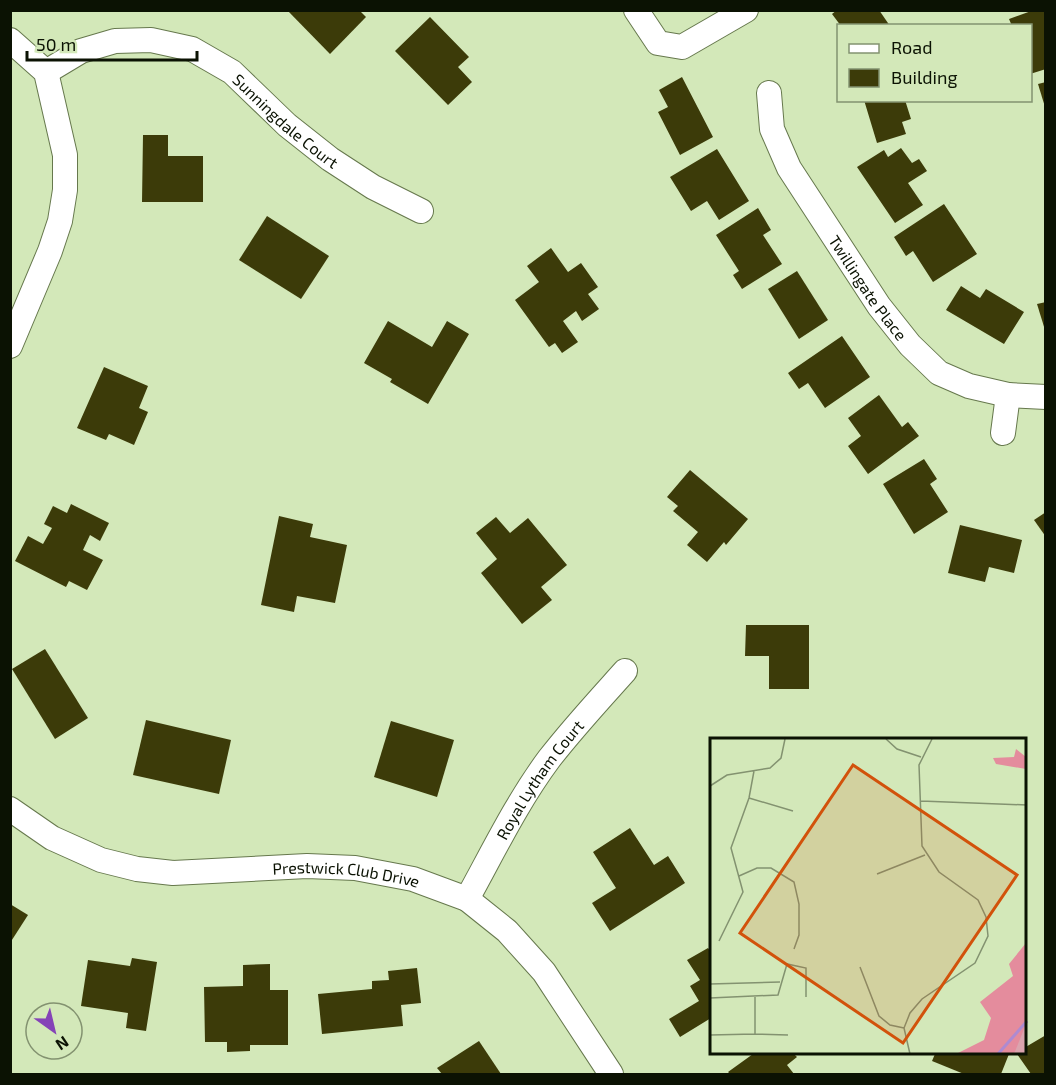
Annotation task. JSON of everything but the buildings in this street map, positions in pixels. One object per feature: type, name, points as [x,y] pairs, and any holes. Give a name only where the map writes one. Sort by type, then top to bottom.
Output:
[{"type":"street","points":[[636,10],[658,44],[682,47],[746,10]]},
{"type":"street","points":[[10,40],[46,72],[65,155],[65,190],[60,221],[50,251],[10,346]]},
{"type":"street","name":"Sunningdale Court","points":[[46,72],[81,51],[116,41],[151,40],[192,49],[232,72],[287,125],[330,159],[373,187],[421,211]]},
{"type":"street","name":"Twillingate Place","points":[[769,93],[772,129],[789,168],[879,306],[910,345],[939,373],[969,386],[1008,395],[1046,397]]},
{"type":"street","points":[[1003,433],[1008,395]]},
{"type":"street","name":"Royal Lytham Court","points":[[467,899],[519,805],[548,760],[625,671]]},
{"type":"street","name":"Prestwick Club Drive","points":[[10,809],[52,838],[101,860],[137,869],[173,873],[307,866],[356,868],[413,879],[467,899],[507,931],[544,972],[611,1074]]}]
